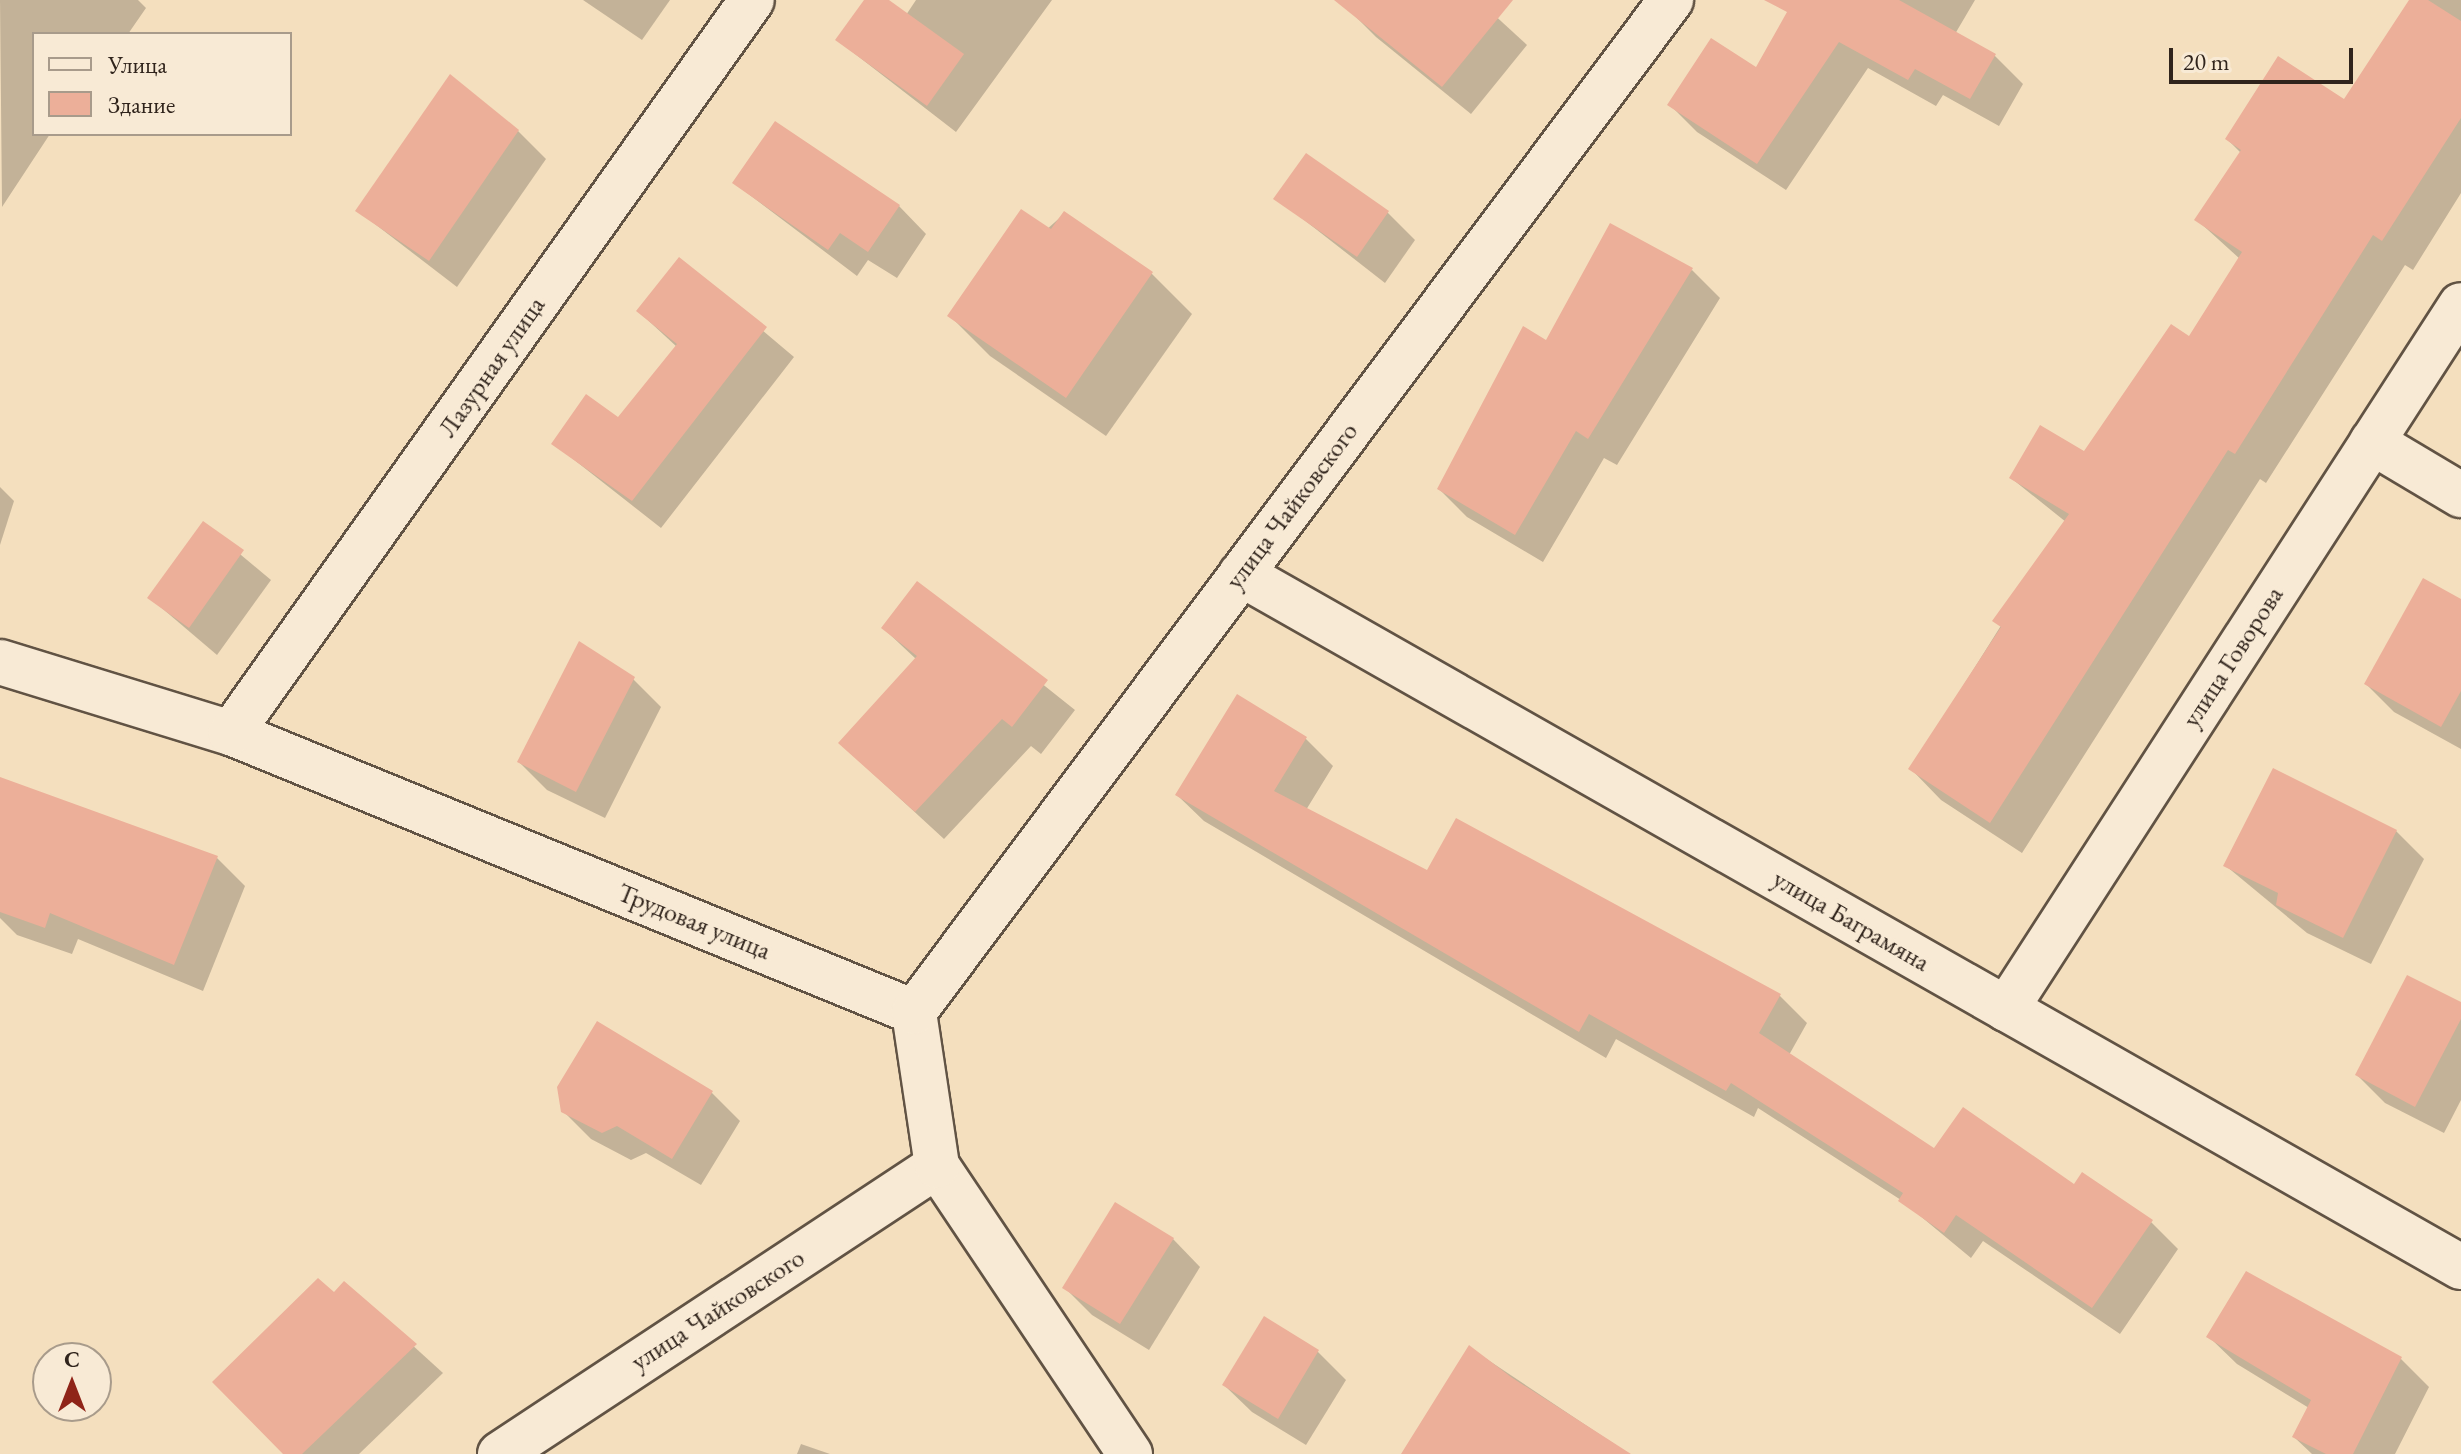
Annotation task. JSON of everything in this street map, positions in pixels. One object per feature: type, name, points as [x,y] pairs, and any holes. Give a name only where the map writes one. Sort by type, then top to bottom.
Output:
[{"type":"street","name":"Лазурная улица","points":[[231,733],[752,0]]},
{"type":"street","name":"улица Чайковского","points":[[914,1012],[1671,0]]},
{"type":"street","name":"улица Говорова","points":[[2006,1009],[2461,305]]},
{"type":"street","points":[[2372,442],[2461,495]]},
{"type":"street","name":"улица Баграмяна","points":[[1241,574],[2461,1267]]},
{"type":"street","name":"Трудовая улица","points":[[0,662],[231,733],[914,1012]]},
{"type":"street","points":[[914,1012],[937,1166],[1130,1454]]},
{"type":"street","name":"улица Чайковского","points":[[500,1454],[937,1166]]},
{"type":"building","points":[[864,0],[889,0],[964,54],[927,106],[835,40]]},
{"type":"building","points":[[1334,0],[1513,0],[1442,87]]},
{"type":"building","points":[[1764,0],[1899,0],[1996,54],[1970,99],[1915,69],[1908,80],[1839,42],[1757,164],[1667,105],[1711,38],[1756,67],[1787,12]]},
{"type":"building","points":[[2409,0],[2428,0],[2461,21],[2461,118],[2382,241],[2373,235],[2235,454],[2228,450],[1990,823],[1908,769],[2001,627],[1992,621],[2069,514],[2009,478],[2040,425],[2084,451],[2171,324],[2189,336],[2242,252],[2194,220],[2241,150],[2225,139],[2278,56],[2344,99]]},
{"type":"building","points":[[450,74],[519,130],[429,261],[355,211]]},
{"type":"building","points":[[775,121],[900,205],[868,252],[840,233],[828,250],[732,183]]},
{"type":"building","points":[[1306,153],[1389,211],[1357,257],[1273,199]]},
{"type":"building","points":[[1021,209],[1051,229],[1064,211],[1153,272],[1066,398],[947,316]]},
{"type":"building","points":[[1610,223],[1693,268],[1588,439],[1576,431],[1515,535],[1437,489],[1523,326],[1546,340]]},
{"type":"building","points":[[679,257],[767,327],[632,501],[551,444],[586,394],[618,417],[677,344],[636,311]]},
{"type":"building","points":[[203,521],[244,550],[189,628],[147,598]]},
{"type":"building","points":[[2423,578],[2461,599],[2461,691],[2441,727],[2364,684]]},
{"type":"building","points":[[917,581],[1048,680],[1012,727],[1002,719],[915,812],[838,743],[917,656],[881,628]]},
{"type":"building","points":[[579,641],[635,677],[576,792],[517,762]]},
{"type":"building","points":[[1237,694],[1307,737],[1274,791],[1427,870],[1456,818],[1781,994],[1759,1033],[1934,1148],[1963,1107],[2074,1184],[2082,1172],[2153,1220],[2092,1308],[1956,1215],[1944,1233],[1898,1201],[1903,1193],[1731,1083],[1726,1091],[1589,1014],[1579,1032],[1175,795]]},
{"type":"building","points":[[2273,768],[2397,830],[2343,938],[2276,905],[2278,893],[2223,866]]},
{"type":"building","points":[[0,777],[218,856],[174,965],[50,913],[45,928],[0,912]]},
{"type":"building","points":[[2407,975],[2461,1002],[2461,1019],[2415,1107],[2355,1075]]},
{"type":"building","points":[[597,1021],[713,1091],[672,1159],[617,1126],[602,1133],[561,1112],[557,1087]]},
{"type":"building","points":[[1115,1202],[1174,1238],[1120,1324],[1062,1288]]},
{"type":"building","points":[[2246,1271],[2402,1357],[2353,1454],[2326,1454],[2292,1437],[2311,1400],[2206,1337]]},
{"type":"building","points":[[318,1278],[334,1292],[344,1281],[417,1344],[302,1454],[283,1454],[212,1382]]},
{"type":"building","points":[[1264,1316],[1319,1350],[1278,1419],[1222,1385]]},
{"type":"building","points":[[1469,1345],[1511,1377],[1631,1454],[1401,1454]]}]
